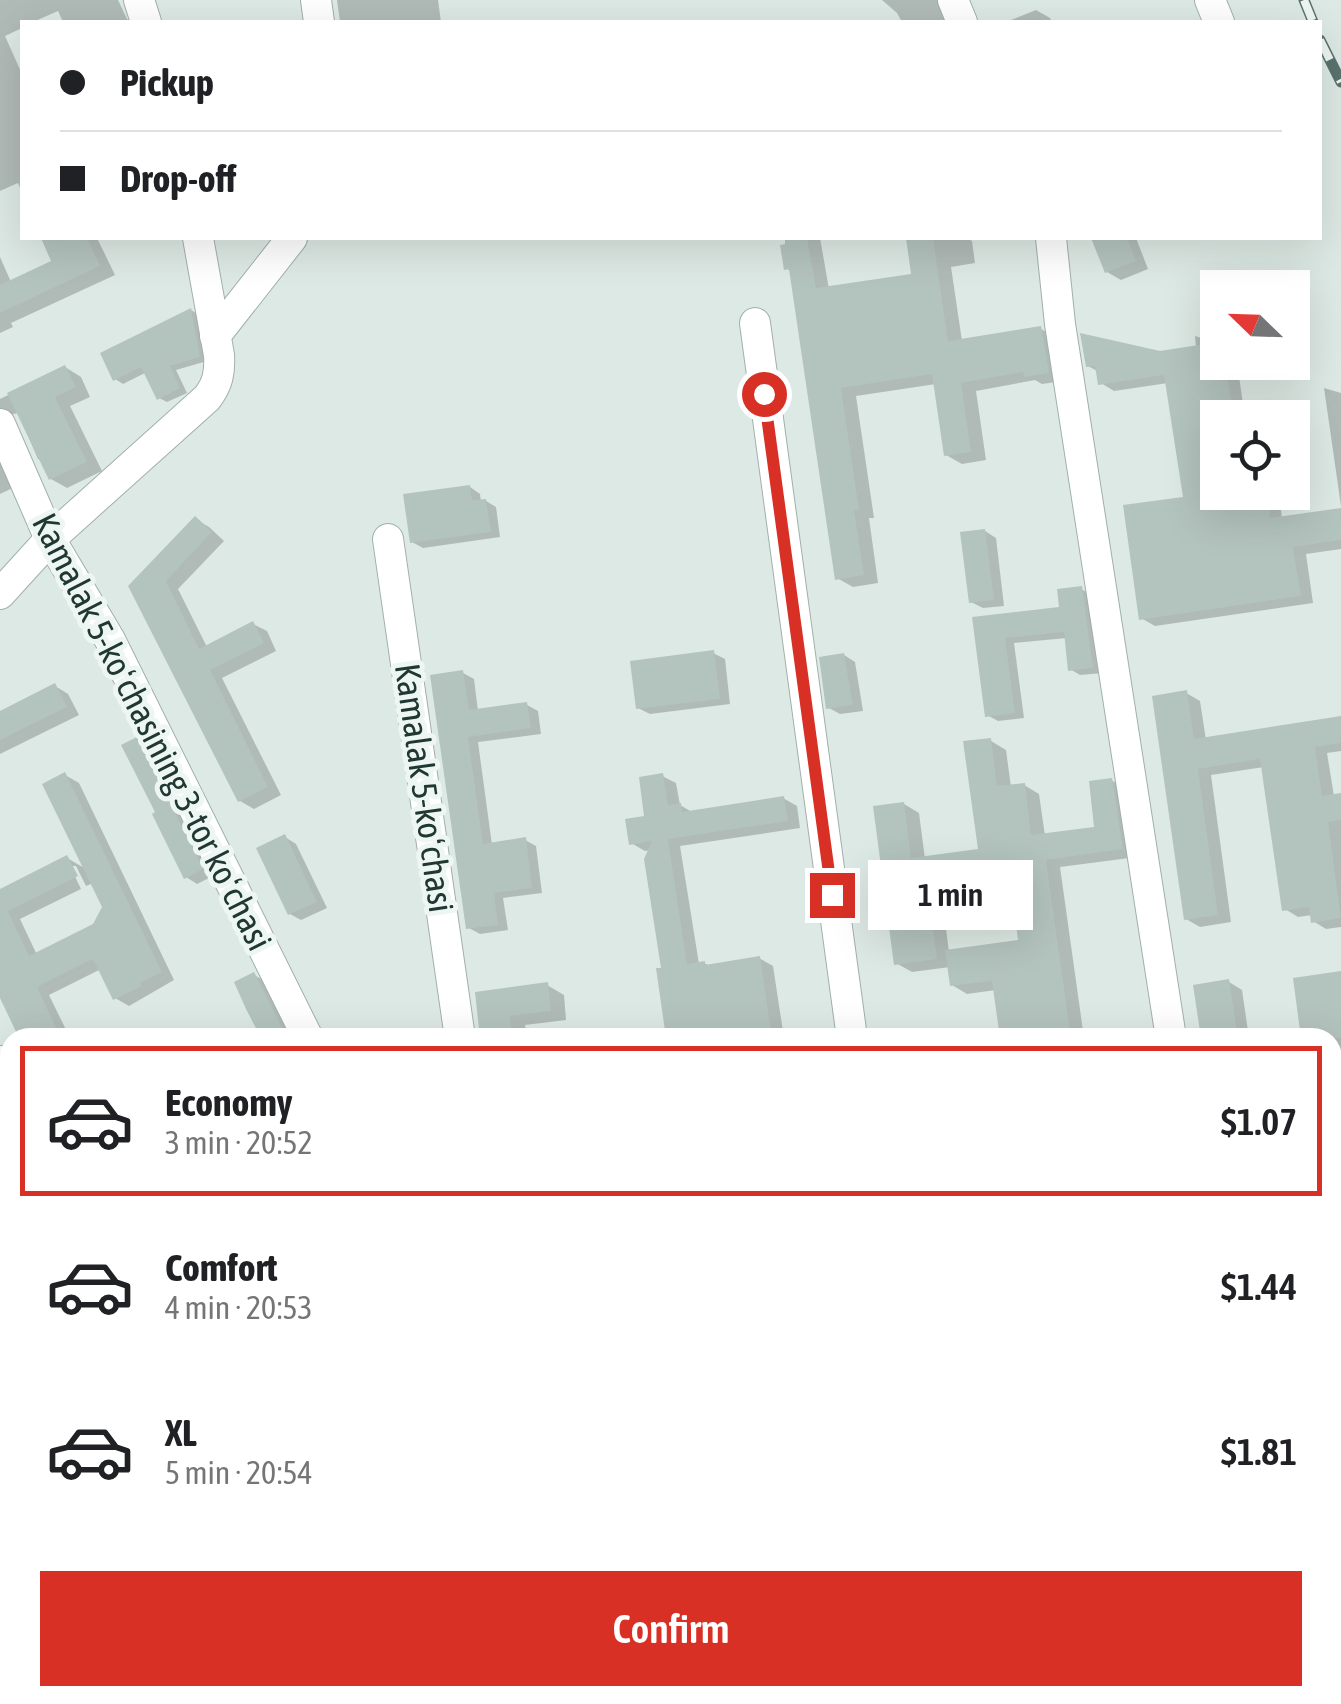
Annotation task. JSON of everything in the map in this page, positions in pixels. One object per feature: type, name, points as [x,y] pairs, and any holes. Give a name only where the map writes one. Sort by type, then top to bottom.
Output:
[{"type":"street","points":[[0,594],[50,539],[214,389],[220,370],[198,240]]},
{"type":"street","points":[[215,336],[290,240]]},
{"type":"street","points":[[1052,240],[1066,362],[1169,1028]]},
{"type":"street","points":[[755,323],[851,1028]]},
{"type":"street","name":"Kamalak 5-koʻchasining 3-tor koʻchasi","points":[[0,424],[50,539],[110,640],[303,1028]]},
{"type":"street","name":"Kamalak 5-koʻchasi","points":[[388,540],[459,1028]]},
{"type":"building","points":[[42,240],[88,240],[100,266],[0,313],[0,285],[51,261]]},
{"type":"building","points":[[785,240],[807,240],[816,288],[911,274],[906,240],[933,240],[948,341],[1041,326],[1049,373],[1024,377],[1023,372],[961,383],[971,452],[944,456],[932,374],[841,388],[864,575],[835,580],[789,269],[784,270],[780,245],[786,244]]},
{"type":"building","points":[[1092,240],[1128,240],[1136,261],[1105,273]]},
{"type":"building","points":[[191,308],[200,357],[170,366],[180,388],[157,400],[141,367],[113,381],[100,353]]},
{"type":"building","points":[[1080,333],[1160,351],[1200,345],[1200,380],[1228,380],[1231,400],[1200,400],[1200,510],[1269,510],[1270,518],[1341,508],[1341,540],[1293,547],[1301,596],[1139,620],[1123,505],[1183,497],[1164,375],[1098,385],[1095,366],[1086,367]]},
{"type":"building","points":[[65,365],[76,387],[55,397],[87,462],[49,480],[7,393]]},
{"type":"building","points":[[470,485],[472,500],[486,499],[491,532],[410,543],[403,494]]},
{"type":"building","points":[[195,516],[212,532],[166,581],[199,649],[253,621],[264,643],[210,670],[268,787],[238,802],[128,586]]},
{"type":"building","points":[[985,529],[994,600],[969,603],[960,532]]},
{"type":"building","points":[[1082,586],[1093,668],[1068,671],[1064,632],[1005,638],[1015,713],[985,717],[972,617],[1059,607],[1057,589]]},
{"type":"building","points":[[714,650],[720,699],[636,709],[630,661]]},
{"type":"building","points":[[844,653],[853,705],[826,709],[819,657]]},
{"type":"building","points":[[463,670],[469,710],[527,702],[531,728],[468,737],[483,844],[526,837],[532,888],[494,893],[498,925],[466,929],[430,675]]},
{"type":"building","points":[[55,683],[67,707],[0,740],[0,711]]},
{"type":"building","points":[[1187,690],[1194,739],[1341,716],[1341,743],[1315,747],[1322,796],[1341,793],[1341,820],[1328,822],[1341,918],[1311,923],[1309,907],[1282,911],[1260,759],[1198,769],[1218,915],[1184,920],[1152,696]]},
{"type":"building","points":[[137,737],[203,869],[184,879],[121,745]]},
{"type":"building","points":[[991,738],[997,786],[1025,783],[1031,835],[1094,827],[1089,781],[1112,778],[1123,849],[1046,860],[1070,1028],[999,1028],[992,981],[950,986],[945,950],[1018,940],[1009,871],[927,882],[937,959],[894,965],[873,806],[904,802],[911,858],[978,849],[963,741]]},
{"type":"building","points":[[65,772],[162,972],[113,1000],[93,959],[37,987],[56,1028],[14,1028],[0,998],[0,889],[67,855],[78,876],[8,911],[29,956],[93,924],[102,907],[42,784]]},
{"type":"building","points":[[663,773],[668,805],[681,803],[682,812],[784,796],[788,821],[668,839],[687,964],[760,956],[771,1028],[665,1028],[656,968],[661,968],[644,859],[652,841],[629,845],[625,819],[644,816],[639,777]]},
{"type":"building","points":[[285,834],[317,902],[288,915],[256,848]]},
{"type":"building","points":[[1341,971],[1341,1028],[1300,1028],[1293,978]]},
{"type":"building","points":[[254,972],[282,1028],[256,1028],[234,982]]},
{"type":"building","points":[[1229,979],[1236,1028],[1199,1028],[1193,985]]},
{"type":"building","points":[[548,982],[551,1011],[510,1016],[511,1028],[479,1028],[475,992]]},
{"type":"railway","points":[[1304,0],[1312,20]]},
{"type":"railway","points":[[1322,44],[1341,82]]},
{"type":"route","points":[[764,394],[832,895]]}]
